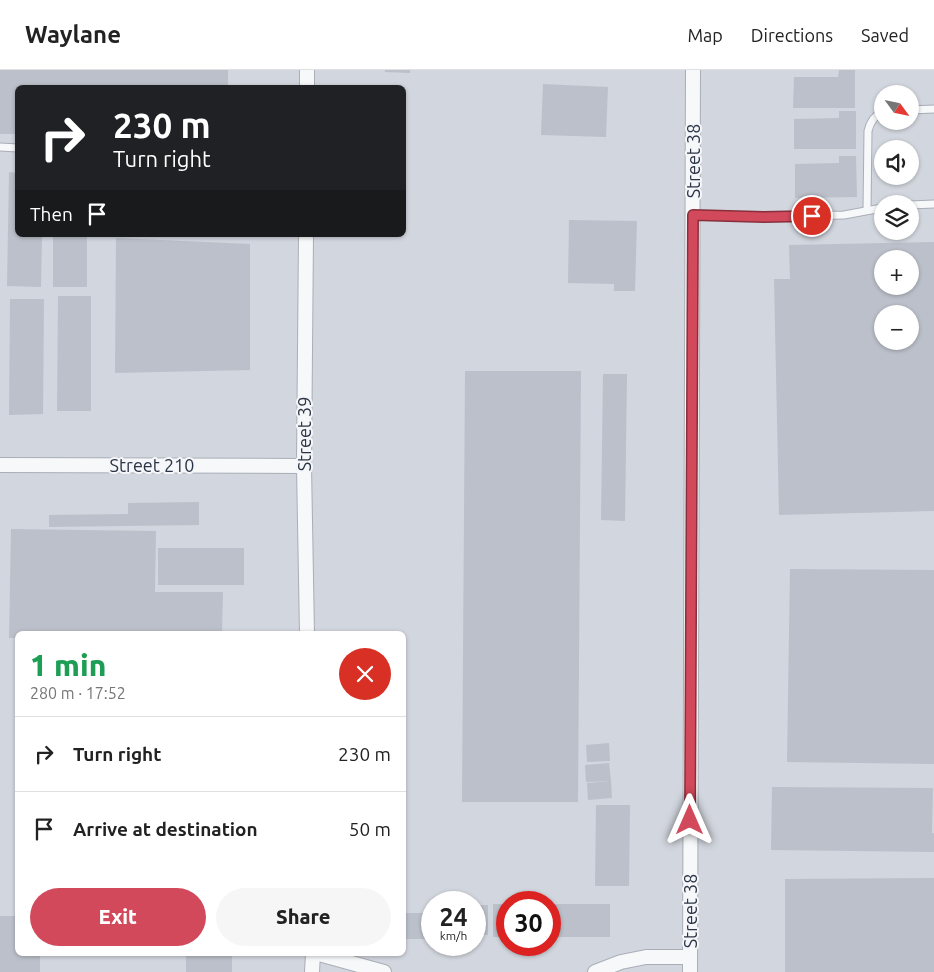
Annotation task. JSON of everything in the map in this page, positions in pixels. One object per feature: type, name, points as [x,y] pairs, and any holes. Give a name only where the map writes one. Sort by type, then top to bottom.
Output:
[{"type":"street","points":[[307,70],[307,85]]},
{"type":"street","name":"Street 38","points":[[690,972],[693,70]]},
{"type":"street","name":"Street 39","points":[[306,237],[304,466],[307,631]]},
{"type":"street","name":"Street 210","points":[[0,465],[304,466]]},
{"type":"street","points":[[312,972],[313,956]]},
{"type":"street","points":[[326,956],[384,972]]},
{"type":"street","points":[[595,972],[621,962],[646,957],[690,956]]},
{"type":"lane","points":[[919,110],[934,109]]},
{"type":"lane","points":[[867,210],[868,131],[874,117]]},
{"type":"lane","points":[[0,147],[15,148]]},
{"type":"lane","points":[[919,205],[934,204]]},
{"type":"lane","points":[[693,215],[764,217],[844,215],[874,209]]},
{"type":"shaded area","points":[[0,70],[934,70],[934,972],[0,972]]},
{"type":"building","points":[[0,70],[228,70],[228,85],[15,85],[15,134],[0,134]]},
{"type":"building","points":[[385,70],[410,70],[410,73],[385,72]]},
{"type":"building","points":[[839,70],[855,70],[855,108],[793,108],[794,77],[838,77]]},
{"type":"building","points":[[543,84],[608,87],[606,137],[541,135]]},
{"type":"building","points":[[839,111],[856,111],[856,149],[794,149],[794,119],[839,118]]},
{"type":"building","points":[[839,156],[856,156],[857,197],[795,198],[795,164],[839,163]]},
{"type":"building","points":[[9,172],[15,173],[15,237],[42,237],[41,287],[7,286]]},
{"type":"building","points":[[569,220],[637,221],[635,291],[614,291],[614,284],[568,283]]},
{"type":"building","points":[[53,237],[87,237],[87,287],[53,287]]},
{"type":"building","points":[[116,238],[250,244],[250,370],[115,373]]},
{"type":"building","points":[[934,242],[934,511],[779,515],[774,279],[790,279],[789,245]]},
{"type":"building","points":[[58,296],[91,296],[91,411],[57,411]]},
{"type":"building","points":[[10,299],[44,299],[43,414],[9,415]]},
{"type":"building","points":[[465,371],[581,371],[578,802],[462,802]]},
{"type":"building","points":[[603,374],[627,374],[625,521],[601,520]]},
{"type":"building","points":[[199,502],[199,525],[49,527],[49,515],[128,514],[128,503]]},
{"type":"building","points":[[11,529],[156,531],[155,592],[223,592],[222,631],[15,631],[15,638],[9,638]]},
{"type":"building","points":[[158,548],[244,548],[244,585],[158,585]]},
{"type":"building","points":[[790,569],[934,570],[934,764],[787,762]]},
{"type":"building","points":[[609,743],[610,761],[587,762],[586,745]]},
{"type":"building","points":[[609,763],[611,781],[586,782],[585,765]]},
{"type":"building","points":[[611,781],[612,798],[588,800],[587,783]]},
{"type":"building","points":[[772,787],[933,788],[932,833],[934,833],[934,852],[771,850]]},
{"type":"building","points":[[596,805],[630,805],[629,886],[595,886]]},
{"type":"building","points":[[934,878],[934,972],[785,972],[785,879]]},
{"type":"building","points":[[493,904],[496,904],[496,937],[493,937]]},
{"type":"building","points":[[561,904],[610,904],[610,937],[561,937]]},
{"type":"building","points":[[486,905],[488,905],[488,935],[486,935]]},
{"type":"building","points":[[406,913],[421,913],[421,939],[406,939]]},
{"type":"building","points":[[0,916],[15,916],[15,956],[40,956],[40,972],[0,972]]},
{"type":"building","points":[[186,956],[232,956],[232,972],[186,972]]},
{"type":"route","points":[[690,820],[693,215],[812,216]]}]
